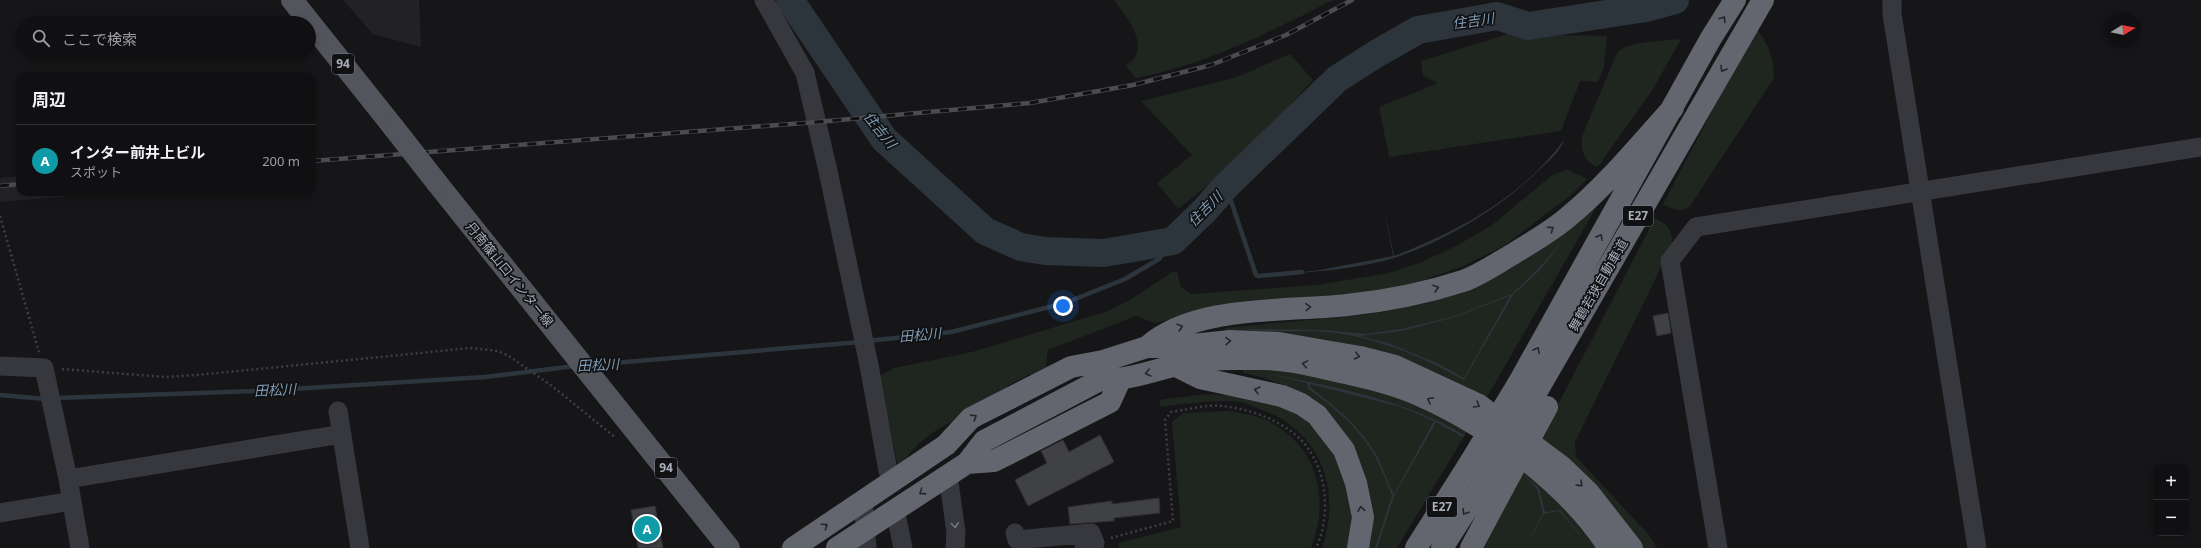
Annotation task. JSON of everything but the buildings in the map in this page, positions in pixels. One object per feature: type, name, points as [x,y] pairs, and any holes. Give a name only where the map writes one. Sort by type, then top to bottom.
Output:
[{"type":"highway","name":"舞鶴若狭自動車道","points":[[1442,548],[1494,483],[1533,396],[1673,108],[1711,38],[1735,0]]},
{"type":"highway","name":"舞鶴若狭自動車道","points":[[1416,548],[1468,466],[1533,396],[1763,0]]},
{"type":"highway","points":[[1147,347],[1160,336],[1174,329],[1215,317],[1248,312],[1347,305],[1377,301],[1426,291],[1464,280],[1495,265],[1568,218],[1606,182],[1673,108]]},
{"type":"highway","points":[[793,548],[946,445],[971,418],[1071,367],[1103,361],[1147,347],[1173,347],[1230,341],[1279,343],[1320,348],[1395,366],[1479,406],[1561,466],[1590,493],[1632,548]]},
{"type":"highway","points":[[837,548],[866,539],[948,475],[967,463],[1106,391],[1120,380],[1188,362],[1256,359],[1305,364],[1371,379],[1421,396],[1465,419],[1534,466],[1566,495],[1601,536],[1609,548]]},
{"type":"highway","points":[[1176,366],[1200,378],[1282,396],[1301,404],[1317,415],[1344,450],[1356,483],[1363,517],[1358,548]]},
{"type":"highway","points":[[1471,548],[1494,483]]},
{"type":"main road","name":"丹南篠山口インター線","points":[[292,0],[305,16]]},
{"type":"main road","name":"丹南篠山口インター線","points":[[316,30],[729,548]]},
{"type":"street","points":[[764,0],[805,73],[828,171],[869,365],[888,471]]},
{"type":"street","points":[[1892,0],[1892,14],[1977,548]]},
{"type":"street","points":[[1718,548],[1670,261],[1696,228],[2201,147]]},
{"type":"street","points":[[0,366],[45,374],[68,479],[80,548]]},
{"type":"street","points":[[338,411],[360,548]]},
{"type":"street","points":[[68,479],[342,434]]},
{"type":"street","points":[[948,475],[956,532],[955,548]]},
{"type":"street","points":[[0,513],[72,501]]},
{"type":"street","points":[[862,501],[866,539]]},
{"type":"street","points":[[897,519],[903,548]]},
{"type":"street","points":[[1015,533],[1017,540],[1091,533],[1089,545]]},
{"type":"path","points":[[0,216],[45,374],[173,376],[471,348],[498,351],[509,356],[541,378],[617,439]]},
{"type":"path","points":[[1089,545],[1173,521],[1165,420],[1171,412],[1221,406],[1252,412],[1276,422],[1298,438],[1311,456],[1322,479],[1325,509],[1319,541],[1316,548]]},
{"type":"shaded area","points":[[343,0],[419,0],[421,47],[373,34]]},
{"type":"shaded area","points":[[1114,0],[1333,0],[1286,24],[1212,56],[1186,65],[1136,78],[1126,66],[1133,60],[1137,49],[1136,34],[1128,19]]},
{"type":"shaded area","points":[[1757,30],[1765,41],[1770,52],[1774,78],[1690,206],[1680,210],[1673,209],[1663,204],[1738,62]]},
{"type":"shaded area","points":[[1508,34],[1607,36],[1604,67],[1598,82],[1580,81],[1561,131],[1389,157],[1379,107],[1438,83],[1423,76],[1421,61]]},
{"type":"shaded area","points":[[1681,39],[1653,89],[1600,164],[1596,167],[1588,161],[1582,150],[1582,136],[1617,53],[1622,49],[1637,44]]},
{"type":"shaded area","points":[[1290,54],[1313,80],[1237,162],[1178,209],[1157,183],[1192,155],[1141,101],[1237,77]]},
{"type":"shaded area","points":[[1564,140],[1552,158],[1530,178],[1547,160]]},
{"type":"shaded area","points":[[1567,169],[1587,179],[1571,195],[1504,246],[1461,267],[1409,285],[1352,295],[1240,304],[1155,323],[1136,316],[1048,350],[1045,373],[1033,379],[1030,374],[1007,386],[1009,392],[938,429],[918,444],[898,467],[880,376],[894,368],[972,352],[1105,312],[1130,300],[1174,271],[1177,272],[1181,287],[1191,294],[1316,285],[1389,273],[1419,263],[1454,247],[1491,226],[1551,176]]},
{"type":"shaded area","points":[[16,176],[16,196],[71,196],[0,202],[0,178]]},
{"type":"shaded area","points":[[1528,180],[1503,201],[1466,225],[1426,246],[1406,254],[1363,266],[1287,274],[1320,270],[1393,256],[1383,204],[1394,256],[1465,223],[1488,210]]},
{"type":"shaded area","points":[[1592,202],[1597,206],[1486,399],[1366,349],[1323,339],[1283,334],[1225,333],[1225,328],[1370,314],[1405,308],[1440,299],[1474,287],[1519,263],[1551,238]]},
{"type":"shaded area","points":[[1655,218],[1669,228],[1672,235],[1672,245],[1575,442],[1576,457],[1649,535],[1657,548],[1642,548],[1541,437]]},
{"type":"shaded area","points":[[1568,235],[1540,270],[1513,295],[1464,380],[1409,353],[1351,335],[1330,332],[1266,331],[1247,329],[1323,330],[1366,334],[1401,329],[1452,317],[1512,294],[1538,269]],"holes":[[[1510,296],[1464,378],[1439,364],[1388,343],[1360,336],[1401,331],[1452,318]]]},
{"type":"shaded area","points":[[1243,368],[1300,372],[1370,387],[1427,410],[1468,430],[1397,548],[1368,548],[1370,523],[1307,396],[1276,382],[1243,373]]},
{"type":"shaded area","points":[[1256,371],[1363,394],[1389,402],[1440,422],[1464,435],[1463,437],[1436,422],[1394,496],[1377,548],[1375,548],[1392,496],[1382,471],[1375,456],[1362,436],[1337,411],[1309,389],[1307,383]],"holes":[[[1310,384],[1401,407],[1434,421],[1394,494],[1381,464],[1370,444],[1355,426],[1311,388]]]},
{"type":"shaded area","points":[[1206,394],[1239,396],[1272,402],[1292,411],[1314,428],[1331,450],[1338,463],[1348,489],[1352,514],[1348,548],[1322,548],[1328,526],[1329,504],[1327,484],[1321,465],[1312,447],[1298,432],[1281,419],[1248,404],[1232,401],[1212,401],[1161,407],[1159,400]]},
{"type":"shaded area","points":[[1229,411],[1264,419],[1282,429],[1297,442],[1307,457],[1315,474],[1319,492],[1320,510],[1317,529],[1311,548],[1119,548],[1118,543],[1181,527],[1172,422],[1184,413]]},
{"type":"shaded area","points":[[1524,469],[1557,498],[1598,548],[1484,548]]},
{"type":"shaded area","points":[[1523,474],[1539,488],[1545,512],[1560,510],[1591,548],[1559,511],[1544,514],[1525,548],[1543,513],[1537,489]]},
{"type":"waterway","name":"住吉川","points":[[790,0],[884,139],[985,231],[1021,247],[1045,251],[1104,253],[1173,241],[1205,210],[1226,186],[1337,79],[1376,54],[1418,30],[1497,16],[1528,26],[1646,8],[1675,0]]},
{"type":"waterway","points":[[1226,186],[1256,275],[1302,272]]},
{"type":"waterway","name":"田松川","points":[[867,341],[951,332],[1065,303],[1125,279],[1159,259],[1173,241]]},
{"type":"waterway","name":"田松川","points":[[590,365],[860,342]]},
{"type":"waterway","name":"田松川","points":[[56,398],[259,391],[485,377],[575,366]]},
{"type":"waterway","name":"田松川","points":[[0,395],[46,399]]},
{"type":"railway","points":[[316,161],[817,122],[1030,103],[1133,85],[1211,65],[1286,35],[1352,0]]},
{"type":"railway","points":[[0,186],[16,184]]},
{"type":"place","name":"インター前井上ビル","points":[[647,529]]}]
